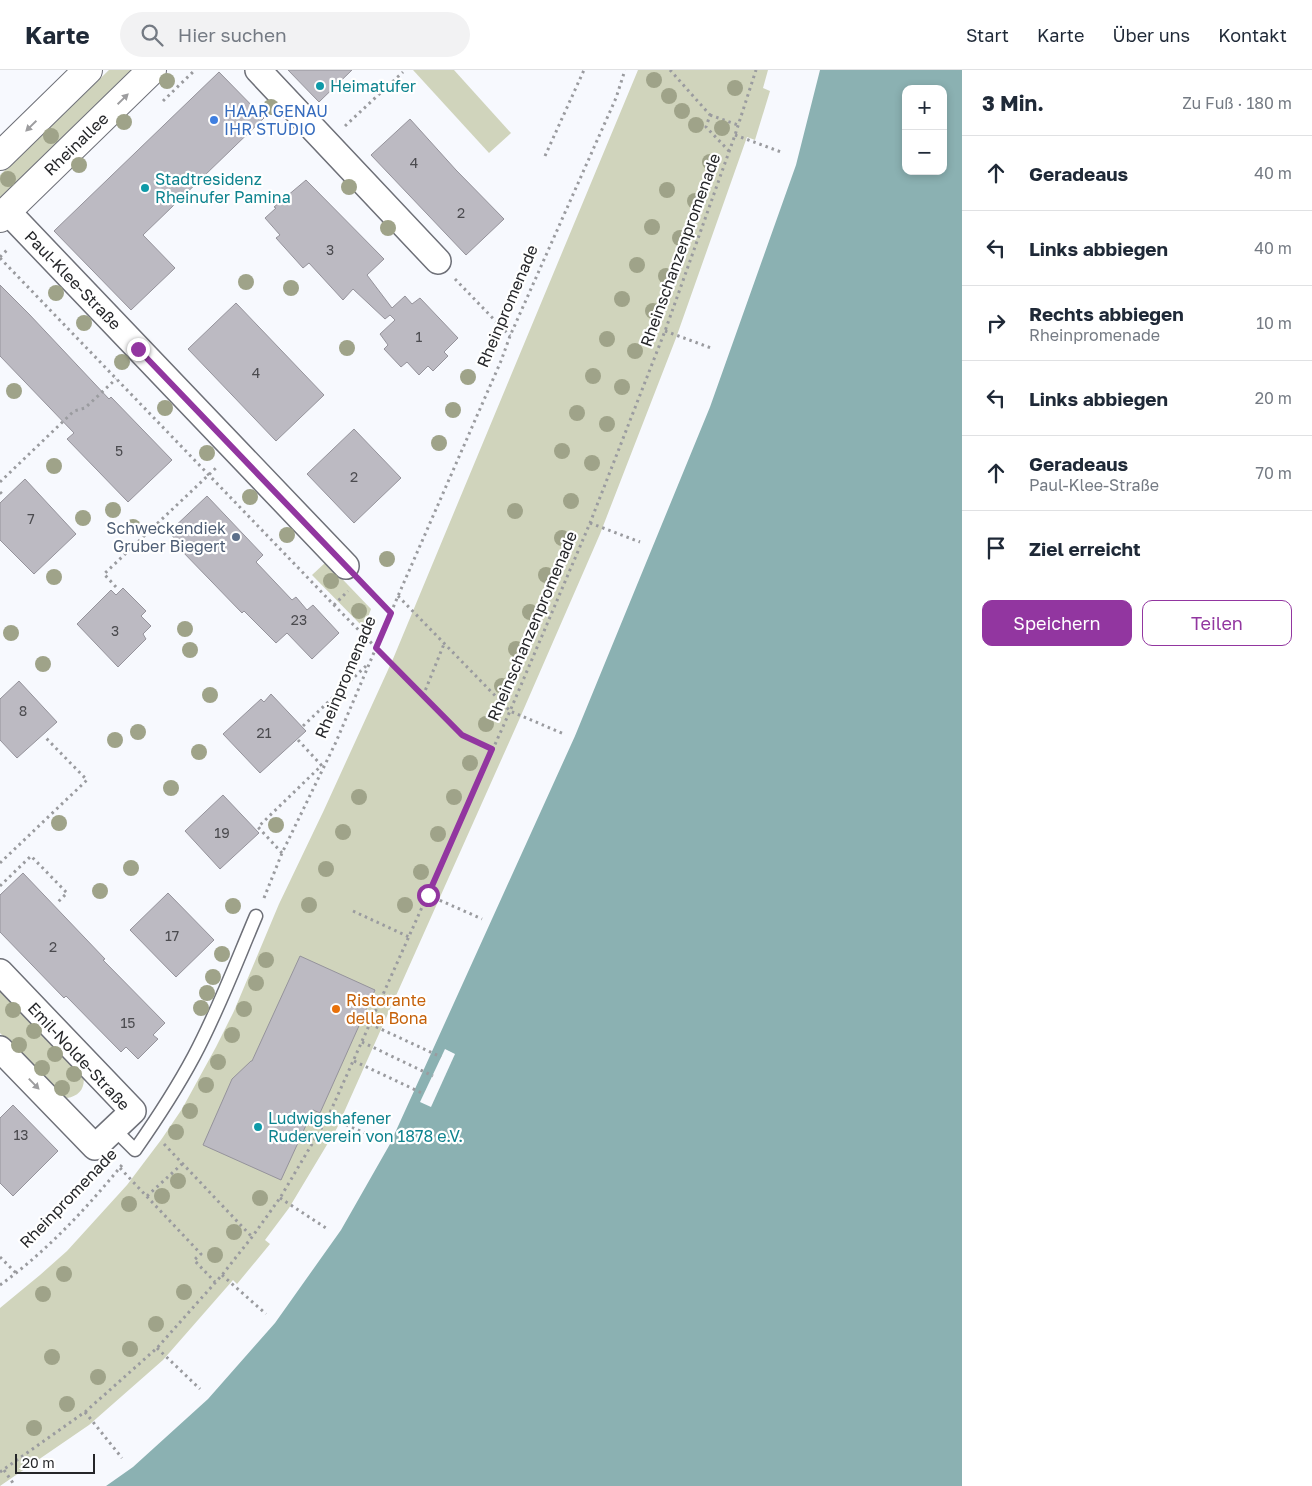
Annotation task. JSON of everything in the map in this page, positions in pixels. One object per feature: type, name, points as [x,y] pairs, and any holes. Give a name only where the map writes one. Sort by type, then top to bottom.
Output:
[{"type":"street","points":[[0,156],[88,70]]},
{"type":"street","name":"Rheinallee","points":[[3,214],[152,70]]},
{"type":"street","points":[[258,70],[438,261]]},
{"type":"street","name":"Paul-Klee-Straße","points":[[3,214],[237,451],[346,566]]},
{"type":"street","name":"Emil-Nolde-Straße","points":[[0,972],[133,1111],[95,1147],[0,1049]]},
{"type":"lane","name":"Rheinpromenade","points":[[114,1129],[135,1150],[150,1129],[194,1056],[256,916]]},
{"type":"path","points":[[545,156],[584,70]]},
{"type":"path","name":"Rheinpromenade","points":[[256,916],[282,853],[376,648],[510,336],[616,98],[626,70]]},
{"type":"path","points":[[670,70],[710,115],[738,124]]},
{"type":"path","name":"Rheinschanzenpromenade","points":[[0,1472],[85,1412],[157,1348],[222,1275],[252,1237],[280,1198],[328,1117],[510,711],[590,523],[665,331],[735,135],[756,70]]},
{"type":"path","points":[[350,121],[403,72]]},
{"type":"path","points":[[710,115],[706,127],[729,151]]},
{"type":"path","points":[[735,135],[781,152]]},
{"type":"path","points":[[0,258],[462,735],[492,749]]},
{"type":"path","points":[[438,261],[510,336]]},
{"type":"path","points":[[665,331],[711,348]]},
{"type":"path","points":[[0,482],[74,411],[85,408],[116,379]]},
{"type":"path","points":[[116,587],[104,574],[208,474],[237,451]]},
{"type":"path","points":[[590,523],[640,542]]},
{"type":"path","points":[[346,566],[391,613]]},
{"type":"path","points":[[398,596],[510,711],[564,734]]},
{"type":"path","points":[[423,696],[444,644]]},
{"type":"path","points":[[303,726],[369,663]]},
{"type":"path","points":[[0,863],[87,780],[46,738]]},
{"type":"path","points":[[282,853],[258,827],[323,766],[298,740]]},
{"type":"path","points":[[0,886],[31,856],[67,893],[57,903]]},
{"type":"path","points":[[428,895],[482,919]]},
{"type":"path","points":[[354,911],[409,937]]},
{"type":"path","points":[[370,1024],[441,1057]]},
{"type":"path","points":[[362,1042],[432,1076]]},
{"type":"path","points":[[354,1061],[424,1094]]},
{"type":"path","points":[[328,1117],[379,1138]]},
{"type":"path","points":[[150,1129],[252,1237]]},
{"type":"path","name":"Rheinpromenade","points":[[0,1286],[16,1274],[61,1232],[135,1150]]},
{"type":"path","points":[[147,1196],[182,1164]]},
{"type":"path","points":[[120,1168],[201,1254],[194,1260],[215,1282]]},
{"type":"path","points":[[280,1198],[329,1230]]},
{"type":"path","points":[[0,1257],[16,1274]]},
{"type":"path","points":[[222,1275],[266,1314]]},
{"type":"path","points":[[157,1348],[200,1389]]},
{"type":"path","points":[[85,1412],[122,1458]]},
{"type":"path","points":[[4,1470],[15,1486]]},
{"type":"green space","points":[[109,70],[140,70],[0,205],[0,175]]},
{"type":"green space","points":[[413,70],[454,70],[511,133],[489,153]]},
{"type":"green space","points":[[638,70],[768,70],[763,88],[770,91],[755,140],[747,137],[676,338],[600,534],[337,1128],[289,1208],[265,1240],[270,1244],[237,1284],[233,1280],[163,1360],[89,1425],[0,1486],[0,1308],[67,1251],[127,1185],[182,1109],[216,1047],[234,1011],[279,904],[393,659]]},
{"type":"green space","points":[[326,562],[371,609],[364,628],[312,575]]},
{"type":"green space","points":[[0,987],[83,1074],[84,1083],[79,1093],[67,1098],[58,1093],[0,1033]]},
{"type":"water","points":[[820,70],[962,70],[962,1486],[106,1486],[133,1467],[208,1399],[275,1323],[341,1230],[390,1144],[575,736],[710,407],[796,165]]},
{"type":"pier","points":[[445,1049],[455,1054],[431,1107],[420,1102]]},
{"type":"building","name":"Heimatufer","points":[[288,70],[352,70],[319,102]]},
{"type":"building","name":"Stadtresidenz Rheinufer Pamina","points":[[219,72],[264,118],[143,235],[175,268],[131,310],[54,231]]},
{"type":"building","points":[[410,119],[504,219],[466,255],[371,155]]},
{"type":"building","points":[[306,180],[384,259],[367,275],[392,308],[405,296],[412,304],[420,298],[458,338],[444,352],[448,356],[433,371],[428,366],[419,375],[407,362],[401,367],[384,349],[388,345],[380,334],[395,320],[390,315],[385,319],[353,289],[343,300],[309,263],[303,268],[276,238],[280,235],[265,218],[276,208],[274,207]]},
{"type":"building","points":[[0,285],[109,399],[111,397],[172,460],[128,502],[67,439],[74,433],[0,356]]},
{"type":"building","points":[[236,303],[324,395],[276,441],[188,349]]},
{"type":"building","points":[[354,429],[401,478],[354,523],[307,474]]},
{"type":"building","points":[[25,479],[76,534],[34,574],[0,540],[0,503]]},
{"type":"building","points":[[207,496],[263,555],[256,562],[292,600],[296,597],[307,610],[313,605],[339,633],[312,659],[287,633],[276,643],[244,611],[242,613],[180,549],[182,547],[169,532]]},
{"type":"building","points":[[123,588],[146,611],[141,616],[151,626],[143,634],[146,639],[118,667],[77,624],[111,590],[116,595]]},
{"type":"building","points":[[19,681],[57,722],[17,758],[0,740],[0,699]]},
{"type":"building","points":[[271,694],[306,731],[260,773],[223,734],[261,699],[264,702]]},
{"type":"building","points":[[223,795],[259,833],[220,869],[185,831]]},
{"type":"building","points":[[23,873],[105,959],[103,960],[165,1023],[153,1035],[158,1039],[138,1059],[126,1047],[121,1052],[66,996],[64,998],[0,932],[0,895]]},
{"type":"building","points":[[168,893],[214,940],[176,977],[130,930]]},
{"type":"building","points":[[300,956],[375,990],[320,1113],[313,1110],[281,1180],[203,1145],[232,1079],[252,1061]]},
{"type":"building","points":[[13,1105],[58,1151],[13,1196],[0,1183],[0,1118]]},
{"type":"place","name":"Heimatufer","points":[[320,86]]},
{"type":"place","name":"HAAR GENAU IHR STUDIO","points":[[214,120]]},
{"type":"place","name":"Stadtresidenz Rheinufer Pamina","points":[[145,188]]},
{"type":"place","name":"Schweckendiek Gruber Biegert","points":[[236,537]]},
{"type":"place","name":"Ristorante della Bona","points":[[336,1009]]},
{"type":"place","name":"Ludwigshafener Ruderverein von 1878 e.V.","points":[[258,1127]]},
{"type":"route","points":[[138,349],[391,613],[376,648],[462,735],[492,749],[428,895]]}]
